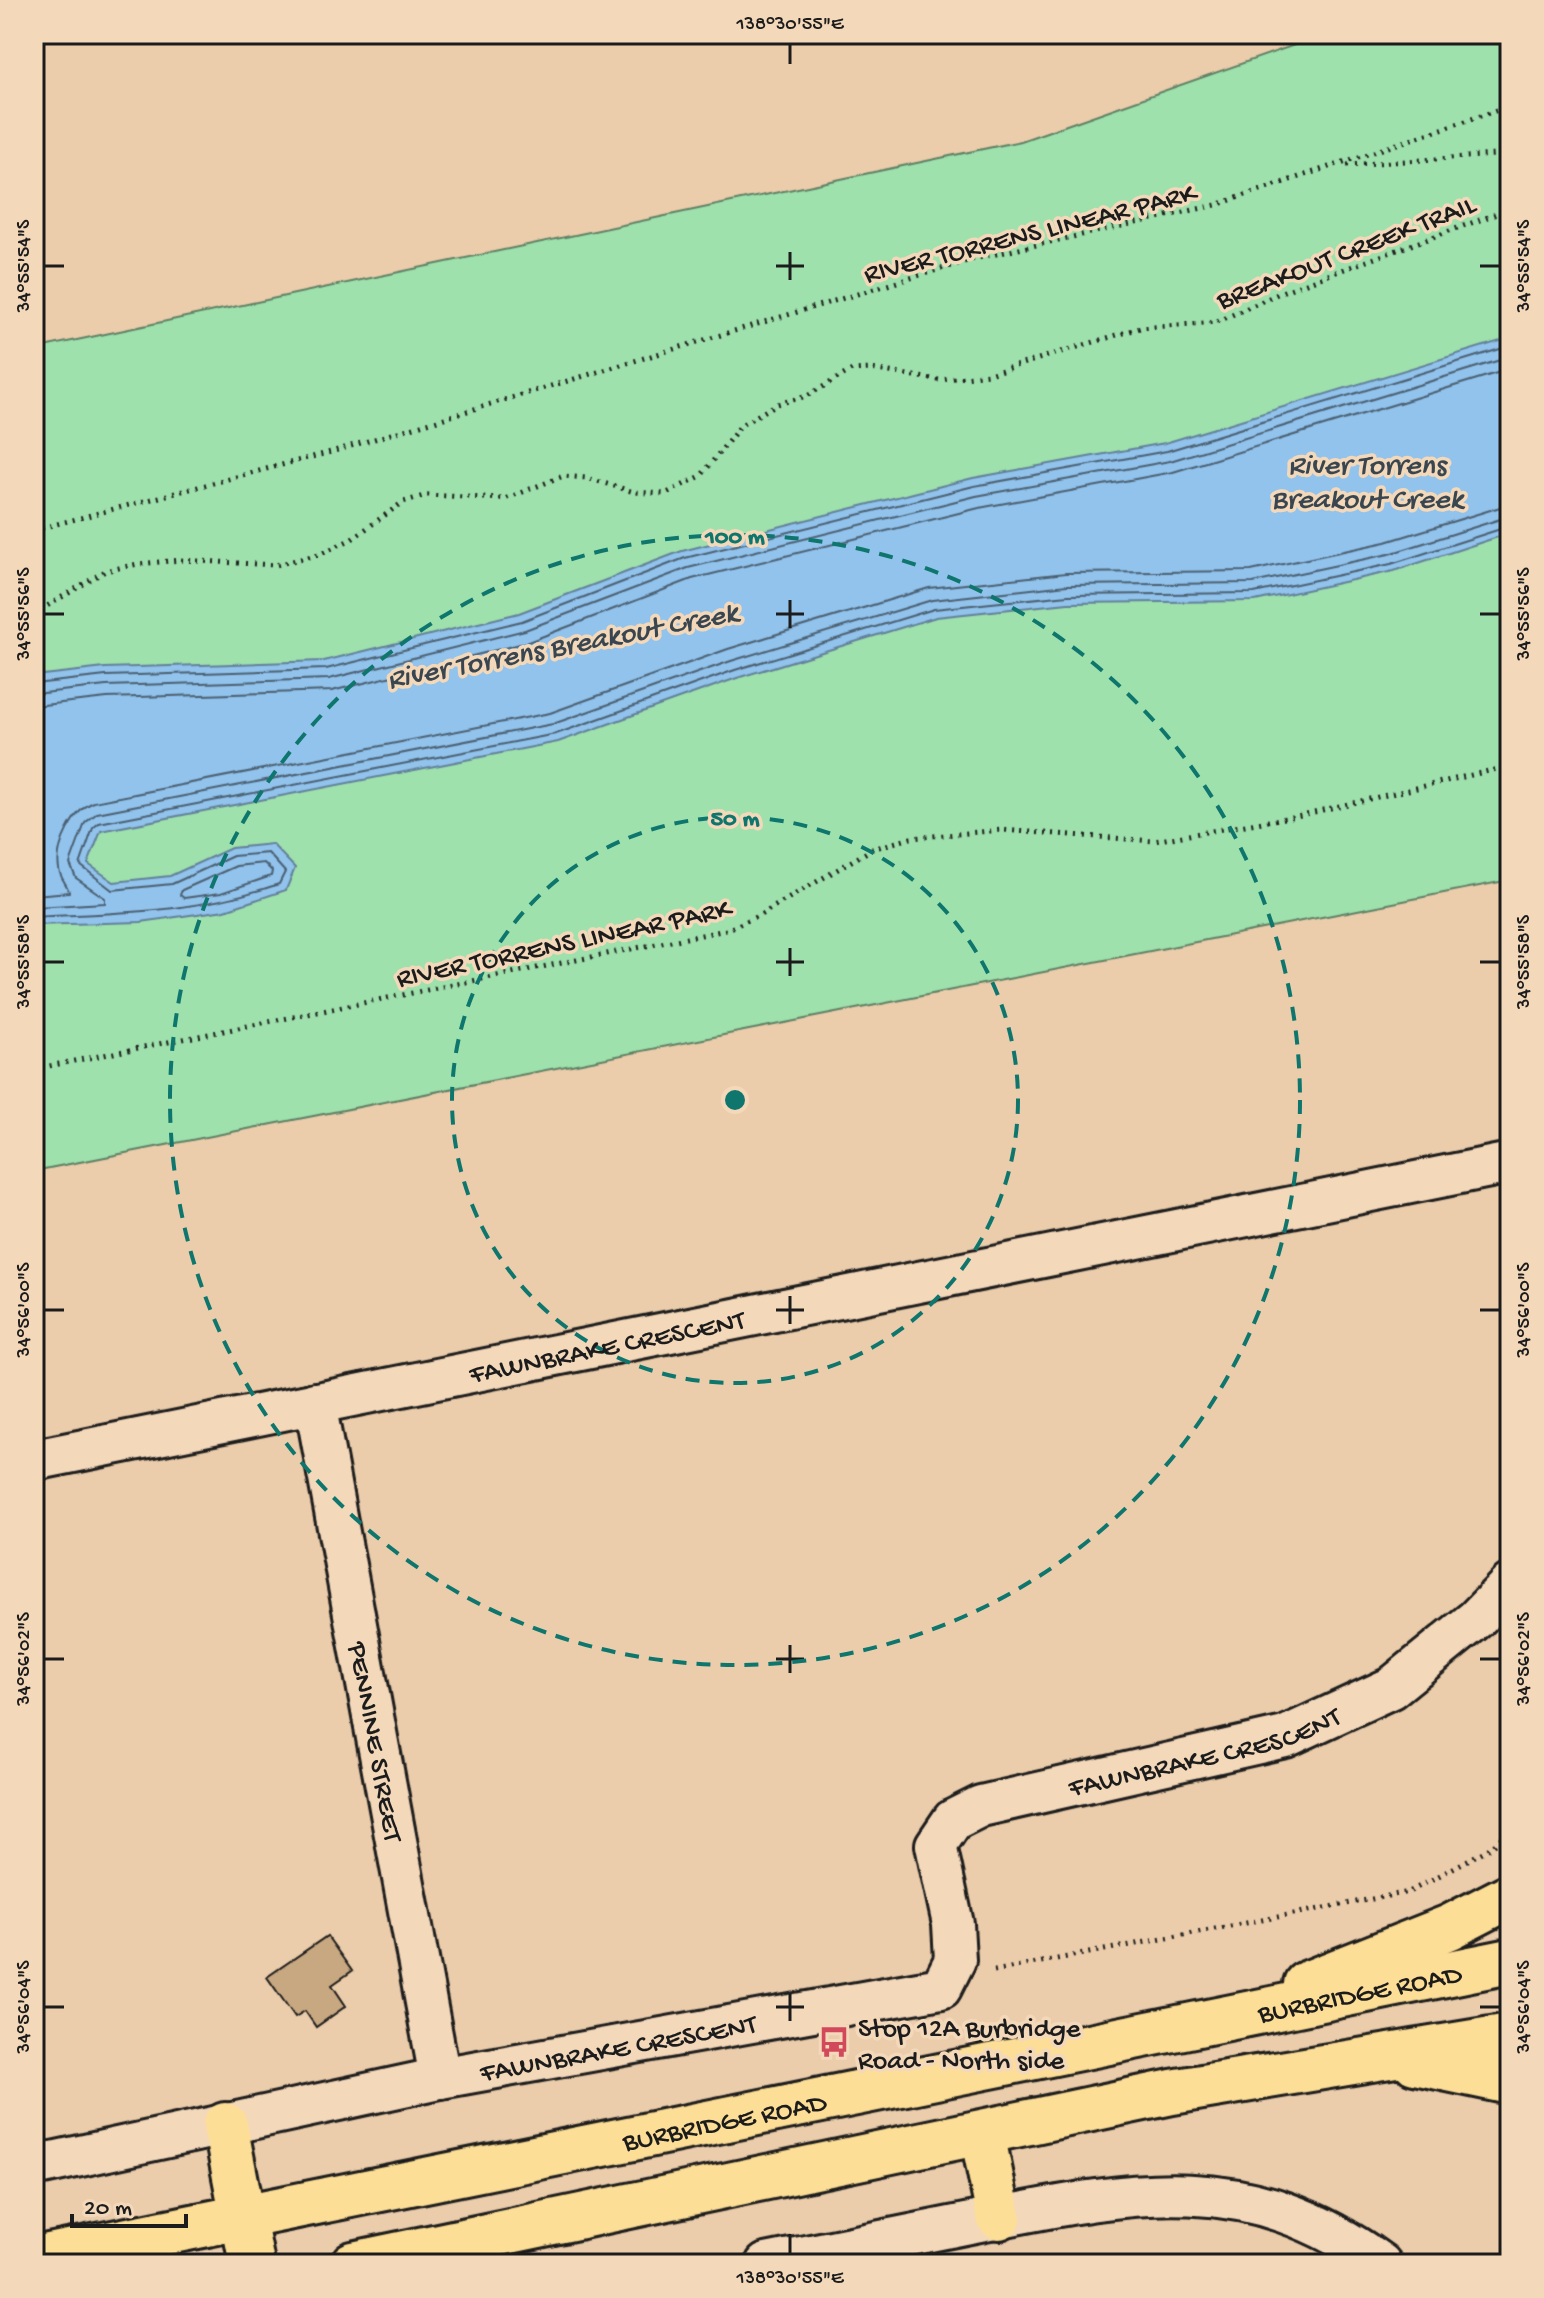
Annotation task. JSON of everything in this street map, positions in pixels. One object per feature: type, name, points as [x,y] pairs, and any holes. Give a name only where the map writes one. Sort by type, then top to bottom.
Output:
[{"type":"main road","points":[[1269,2012],[1309,1982],[1450,1927],[1510,1896]]},
{"type":"main road","name":"BURBRIDGE ROAD","points":[[34,2259],[1510,1961]]},
{"type":"main road","points":[[353,2264],[1172,2092],[1510,2036]]},
{"type":"main road","points":[[1383,2055],[1510,2082]]},
{"type":"main road","points":[[225,2125],[252,2264]]},
{"type":"main road","points":[[982,2133],[999,2217]]},
{"type":"street","name":"FAWNBRAKE CRESCENT","points":[[34,1460],[1510,1163]]},
{"type":"street","name":"PENNINE STREET","points":[[315,1403],[440,2078]]},
{"type":"street","name":"FAWNBRAKE CRESCENT","points":[[34,2166],[440,2078],[941,1988],[955,1960],[953,1924],[936,1845],[953,1820],[981,1806],[1285,1737],[1391,1688],[1476,1619],[1510,1584]]},
{"type":"street","points":[[766,2264],[1115,2195],[1184,2192],[1258,2203],[1315,2224],[1381,2264]]},
{"type":"path","name":"RIVER TORRENS LINEAR PARK","points":[[34,530],[331,452],[974,259],[1216,205],[1340,166],[1510,106]]},
{"type":"path","name":"RIVER TORRENS LINEAR PARK","points":[[1340,166],[1510,154]]},
{"type":"path","name":"BREAKOUT CREEK TRAIL","points":[[34,614],[105,571],[138,564],[180,560],[276,565],[320,554],[352,539],[403,502],[427,495],[505,499],[563,476],[587,478],[634,492],[665,494],[701,476],[741,425],[777,404],[807,396],[852,370],[939,380],[989,374],[1140,328],[1217,322],[1298,286],[1510,209]]},
{"type":"path","name":"RIVER TORRENS LINEAR PARK","points":[[34,1069],[726,930],[762,914],[872,849],[911,838],[1002,830],[1154,841],[1297,816],[1510,766]]},
{"type":"path","points":[[994,1971],[1409,1892],[1490,1848],[1510,1830]]},
{"type":"green space","points":[[1326,34],[1510,34],[1510,880],[34,1171],[34,349],[1021,141]]},
{"type":"water","name":"River Torrens Breakout Creek","points":[[1510,338],[1510,533],[1394,571],[1255,601],[1068,603],[936,617],[737,678],[558,742],[101,831],[88,864],[114,882],[170,876],[231,848],[272,844],[295,868],[286,890],[225,910],[141,922],[34,925],[34,676],[105,668],[324,661],[519,613],[682,551],[973,478],[1165,443]]},
{"type":"building","points":[[327,1936],[352,1971],[332,1985],[346,2006],[316,2027],[305,2011],[295,2017],[267,1977]]},
{"type":"place","name":"Stop 12A Burbridge Road - North side","points":[[834,2042]]}]
